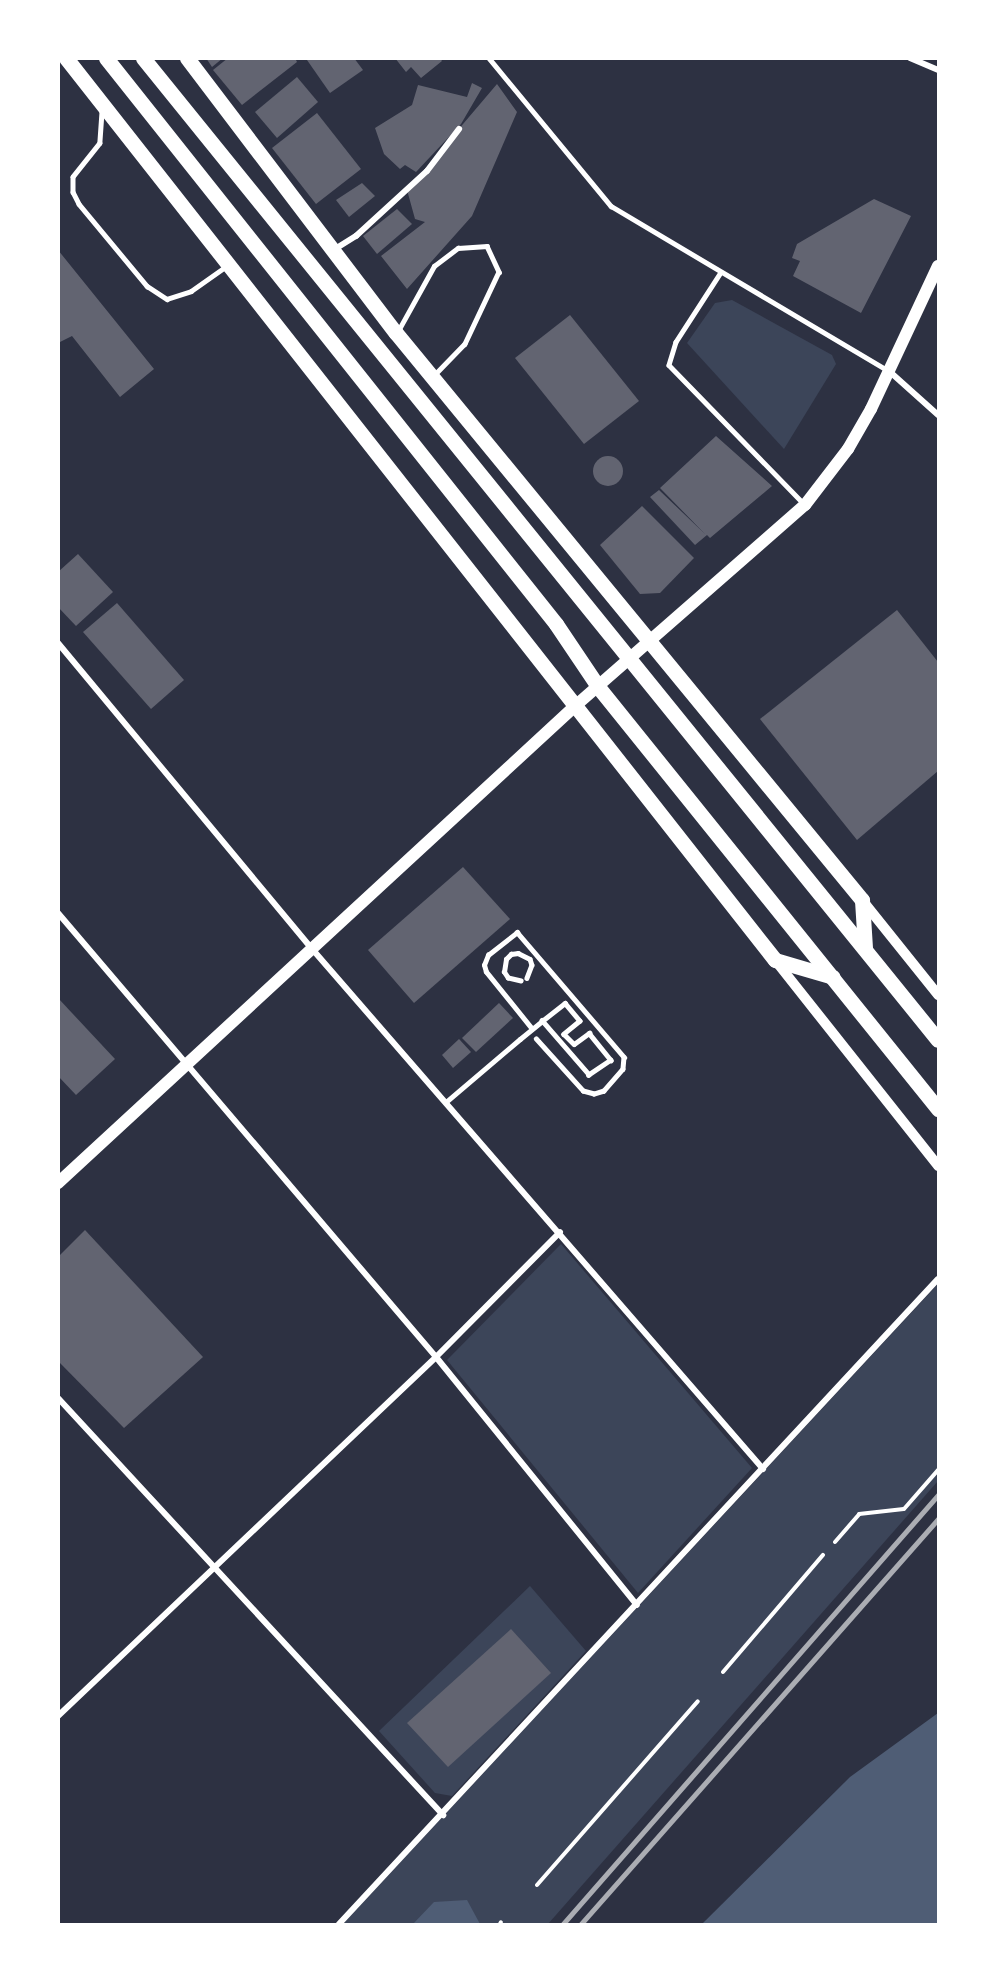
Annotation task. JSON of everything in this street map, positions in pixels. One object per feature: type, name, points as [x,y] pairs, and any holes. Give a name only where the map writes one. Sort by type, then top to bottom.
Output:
[{"type":"main road","points":[[66,58],[227,266],[494,600],[574,707],[775,960],[832,977]]},
{"type":"main road","points":[[106,58],[556,624],[600,688],[939,1108]]},
{"type":"main road","points":[[143,58],[939,1040]]},
{"type":"main road","points":[[187,58],[396,333],[862,900],[865,948]]},
{"type":"main road","points":[[58,1183],[574,707],[600,688],[805,505],[848,449],[889,371],[939,266]]},
{"type":"street","points":[[910,58],[939,70]]},
{"type":"street","points":[[334,250],[356,236],[427,171],[459,129]]},
{"type":"street","points":[[889,371],[939,415]]},
{"type":"street","points":[[58,642],[312,950],[560,1232],[763,1469]]},
{"type":"street","points":[[862,900],[939,995]]},
{"type":"street","points":[[58,913],[436,1357],[637,1605]]},
{"type":"street","points":[[775,960],[939,1166]]},
{"type":"street","points":[[58,1716],[436,1357],[560,1232]]},
{"type":"street","points":[[339,1924],[443,1815],[939,1279]]},
{"type":"street","points":[[58,1398],[216,1566],[443,1815]]},
{"type":"lane","points":[[489,58],[611,206],[720,274],[889,371]]},
{"type":"lane","points":[[97,97],[103,115],[102,135],[73,177],[73,192],[79,204],[147,286],[167,299],[190,291],[227,266]]},
{"type":"lane","points":[[396,333],[434,266],[458,248],[487,246],[499,272],[465,344],[432,377]]},
{"type":"lane","points":[[720,274],[676,342],[669,365],[805,505]]},
{"type":"lane","points":[[532,1029],[486,972],[484,965],[488,955],[517,932],[624,1057],[623,1069],[604,1091],[594,1094],[583,1091],[536,1039]]},
{"type":"lane","points":[[521,981],[508,978],[504,972],[506,959],[511,954],[518,953],[530,959],[532,966],[527,978]]},
{"type":"lane","points":[[446,1102],[532,1029],[542,1021],[565,1003],[580,1021],[564,1034],[574,1044],[588,1033],[611,1060],[594,1074],[584,1072],[542,1021]]},
{"type":"path","points":[[835,1542],[859,1514],[904,1509],[939,1470]]},
{"type":"path","points":[[723,1672],[823,1555]]},
{"type":"path","points":[[537,1885],[698,1701]]},
{"type":"shaded area","points":[[732,300],[832,355],[836,364],[784,449],[687,343],[715,303]]},
{"type":"shaded area","points":[[561,1244],[752,1468],[638,1593],[447,1360]]},
{"type":"shaded area","points":[[938,1284],[938,1481],[548,1924],[343,1924]]},
{"type":"shaded area","points":[[530,1586],[586,1651],[452,1796],[435,1793],[379,1731]]},
{"type":"shaded area","points":[[938,1713],[938,1924],[702,1924],[850,1777]]},
{"type":"shaded area","points":[[467,1900],[480,1924],[413,1924],[434,1902]]},
{"type":"building","points":[[206,58],[223,58],[212,67]]},
{"type":"building","points":[[228,58],[295,58],[297,62],[242,105],[213,70]]},
{"type":"building","points":[[310,58],[354,58],[363,70],[330,93],[307,60]]},
{"type":"building","points":[[395,58],[440,58],[442,61],[421,78],[411,67],[406,72]]},
{"type":"building","points":[[297,77],[318,102],[277,138],[255,112]]},
{"type":"building","points":[[472,83],[482,88],[461,124],[416,172],[405,165],[400,169],[384,154],[375,128],[412,105],[418,85],[467,97]]},
{"type":"building","points":[[497,84],[517,112],[472,216],[407,289],[381,256],[425,222],[415,219],[407,190]]},
{"type":"building","points":[[317,113],[361,169],[316,204],[272,148]]},
{"type":"building","points":[[362,183],[375,196],[349,217],[336,200]]},
{"type":"building","points":[[874,199],[911,216],[861,313],[793,276],[800,261],[792,258],[797,244]]},
{"type":"building","points":[[397,209],[412,224],[377,254],[363,236]]},
{"type":"building","points":[[58,250],[154,369],[120,397],[72,336],[58,343]]},
{"type":"building","points":[[570,315],[639,401],[584,444],[515,358]]},
{"type":"building","points":[[716,436],[772,486],[710,538],[707,535],[695,545],[650,497],[659,490],[705,534],[660,488]]},
{"type":"building","points":[[608,456],[619,460],[623,471],[619,482],[608,486],[597,482],[593,471],[597,460]]},
{"type":"building","points":[[642,506],[694,558],[660,593],[640,594],[600,545]]},
{"type":"building","points":[[78,554],[113,592],[76,626],[58,607],[58,572]]},
{"type":"building","points":[[117,603],[184,680],[151,709],[83,632]]},
{"type":"building","points":[[897,610],[938,662],[938,771],[857,840],[760,719]]},
{"type":"building","points":[[463,867],[510,919],[414,1003],[368,950]]},
{"type":"building","points":[[58,998],[115,1059],[76,1095],[58,1076]]},
{"type":"building","points":[[499,1003],[513,1018],[476,1052],[462,1038]]},
{"type":"building","points":[[459,1039],[471,1052],[453,1068],[442,1055]]},
{"type":"building","points":[[85,1230],[203,1357],[124,1428],[58,1361],[58,1257]]},
{"type":"building","points":[[511,1629],[551,1673],[448,1767],[407,1723]]},
{"type":"railway","points":[[563,1924],[938,1495]]},
{"type":"railway","points":[[581,1924],[938,1519]]}]
